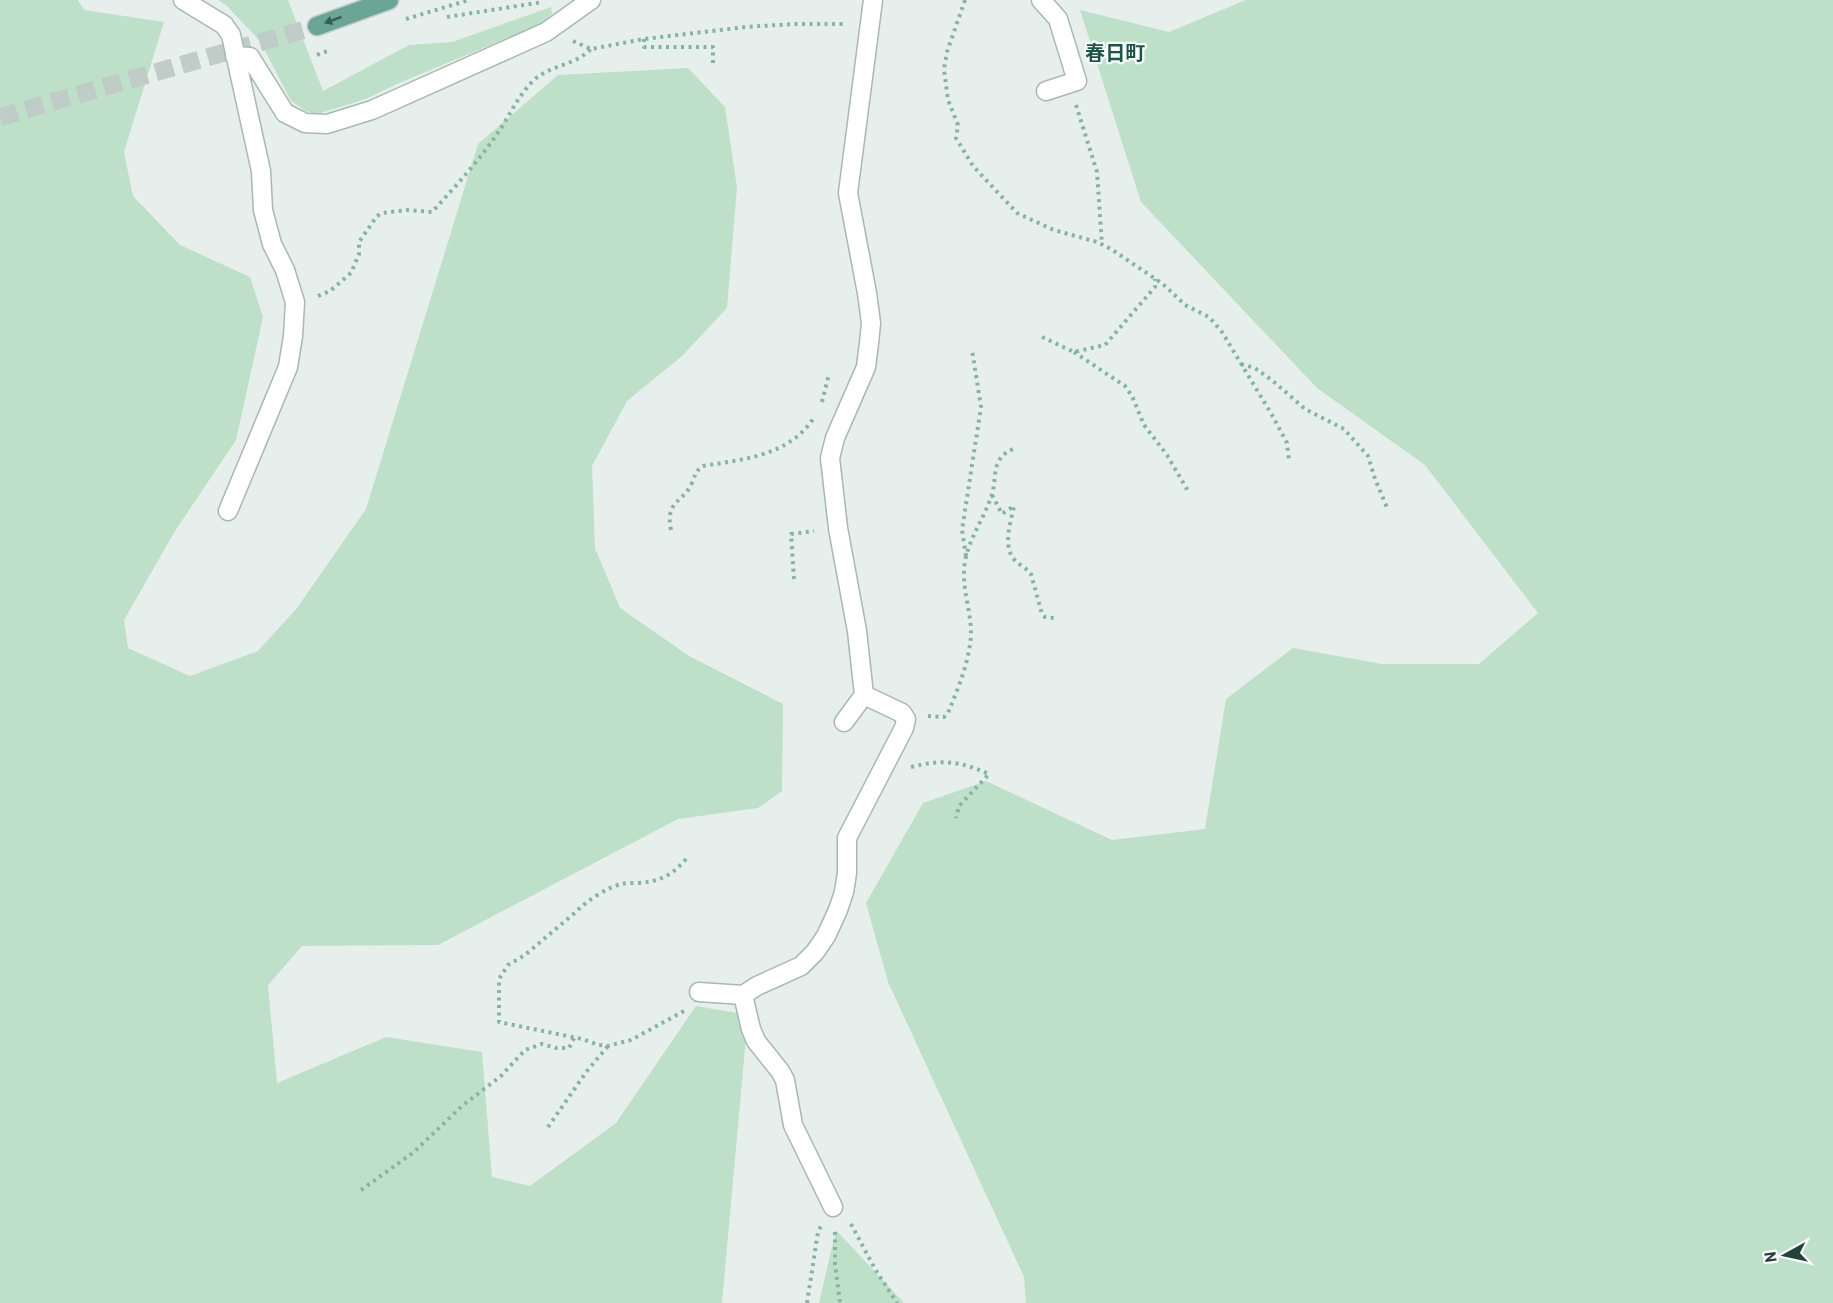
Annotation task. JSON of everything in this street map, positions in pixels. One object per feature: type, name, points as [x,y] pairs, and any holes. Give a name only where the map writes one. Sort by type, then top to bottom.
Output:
[{"type":"main road","points":[[317,26],[389,0]]},
{"type":"street","points":[[183,0],[224,25],[231,35],[261,171],[263,210],[272,243],[285,270],[295,302],[288,367],[228,512]]},
{"type":"street","points":[[235,56],[250,57],[285,113],[305,123],[327,124],[372,110],[552,28],[591,0]]},
{"type":"street","points":[[844,722],[864,695],[857,631],[838,528],[830,458],[841,423],[866,367],[871,323],[848,193],[873,0]]},
{"type":"street","points":[[1041,0],[1058,20],[1077,81],[1046,91]]},
{"type":"street","points":[[706,992],[743,995],[801,966],[826,936],[844,892],[847,873],[847,838],[904,728],[906,719],[902,713],[864,695]]},
{"type":"street","points":[[743,995],[756,1041],[785,1080],[793,1125],[833,1207]]},
{"type":"path","points":[[965,0],[947,52],[944,69],[948,100],[958,125],[956,138],[981,177],[1017,213],[1054,230],[1111,249],[1163,284],[1185,305],[1209,317],[1222,332],[1284,436],[1289,460]]},
{"type":"path","points":[[447,17],[549,1]]},
{"type":"path","points":[[295,302],[330,291],[351,273],[359,254],[359,242],[377,216],[382,213],[407,210],[432,212],[461,181],[531,83],[542,73],[583,58],[591,49],[644,39],[746,27],[869,23]]},
{"type":"path","points":[[552,28],[591,49]]},
{"type":"path","points":[[644,39],[644,47],[713,47],[713,65]]},
{"type":"path","points":[[1070,83],[1097,172],[1102,245]]},
{"type":"path","points":[[1074,352],[1105,345],[1155,287],[1154,279]]},
{"type":"path","points":[[1042,337],[1074,352],[1125,386],[1132,396],[1144,425],[1167,455],[1188,491]]},
{"type":"path","points":[[906,719],[913,716],[944,717],[948,713],[971,642],[964,577],[966,556],[962,531],[981,407],[972,350]]},
{"type":"path","points":[[1240,364],[1255,369],[1273,381],[1305,410],[1344,429],[1368,456],[1388,510]]},
{"type":"path","points":[[822,402],[829,374]]},
{"type":"path","points":[[671,530],[669,523],[672,508],[690,487],[697,470],[703,466],[761,455],[785,447],[810,424],[832,384]]},
{"type":"path","points":[[966,556],[992,495],[995,469],[1000,458],[1015,448]]},
{"type":"path","points":[[992,495],[1002,514],[1014,506],[1009,530],[1011,554],[1031,574],[1042,614],[1045,617],[1054,618]]},
{"type":"path","points":[[794,579],[791,534],[838,528]]},
{"type":"path","points":[[905,769],[950,761],[969,765],[989,774],[959,806],[956,818]]},
{"type":"path","points":[[686,859],[678,870],[668,877],[654,882],[621,884],[583,904],[533,947],[508,965],[499,979],[499,1022],[608,1046],[631,1040],[702,1002],[706,992]]},
{"type":"path","points":[[361,1190],[414,1152],[462,1106],[501,1076],[525,1050],[542,1044],[556,1048],[568,1048],[574,1038]]},
{"type":"path","points":[[548,1126],[608,1046]]},
{"type":"path","points":[[807,1303],[818,1232],[833,1207]]},
{"type":"path","points":[[833,1207],[835,1264],[840,1303]]},
{"type":"path","points":[[833,1207],[853,1225],[875,1269],[897,1303]]},
{"type":"green space","points":[[0,0],[78,0],[84,10],[164,22],[124,152],[133,196],[180,245],[250,277],[263,317],[236,440],[175,531],[124,620],[128,648],[190,676],[258,651],[297,608],[366,509],[478,144],[558,75],[688,68],[725,107],[737,187],[727,308],[682,356],[627,401],[592,466],[595,548],[620,608],[689,656],[783,704],[782,791],[758,808],[678,819],[438,945],[302,946],[268,985],[277,1083],[386,1037],[482,1052],[492,1177],[530,1186],[616,1123],[696,1006],[748,1015],[722,1303],[0,1303]]},
{"type":"green space","points":[[218,0],[288,0],[323,91],[409,45],[452,42],[551,7],[552,14],[539,25],[366,99],[317,114],[306,111],[291,101],[260,41],[226,5]]},
{"type":"green space","points":[[1246,0],[1833,0],[1833,1303],[1026,1303],[1024,1277],[888,982],[866,903],[923,803],[986,781],[1112,840],[1205,829],[1226,699],[1293,648],[1382,664],[1479,664],[1538,613],[1425,465],[1317,388],[1141,202],[1080,10],[1169,32]]},
{"type":"green space","points":[[836,1230],[904,1303],[819,1303]]},
{"type":"tunnel","points":[[0,117],[317,26]]},
{"type":"district","name":"春日町","points":[[1115,53]]}]
